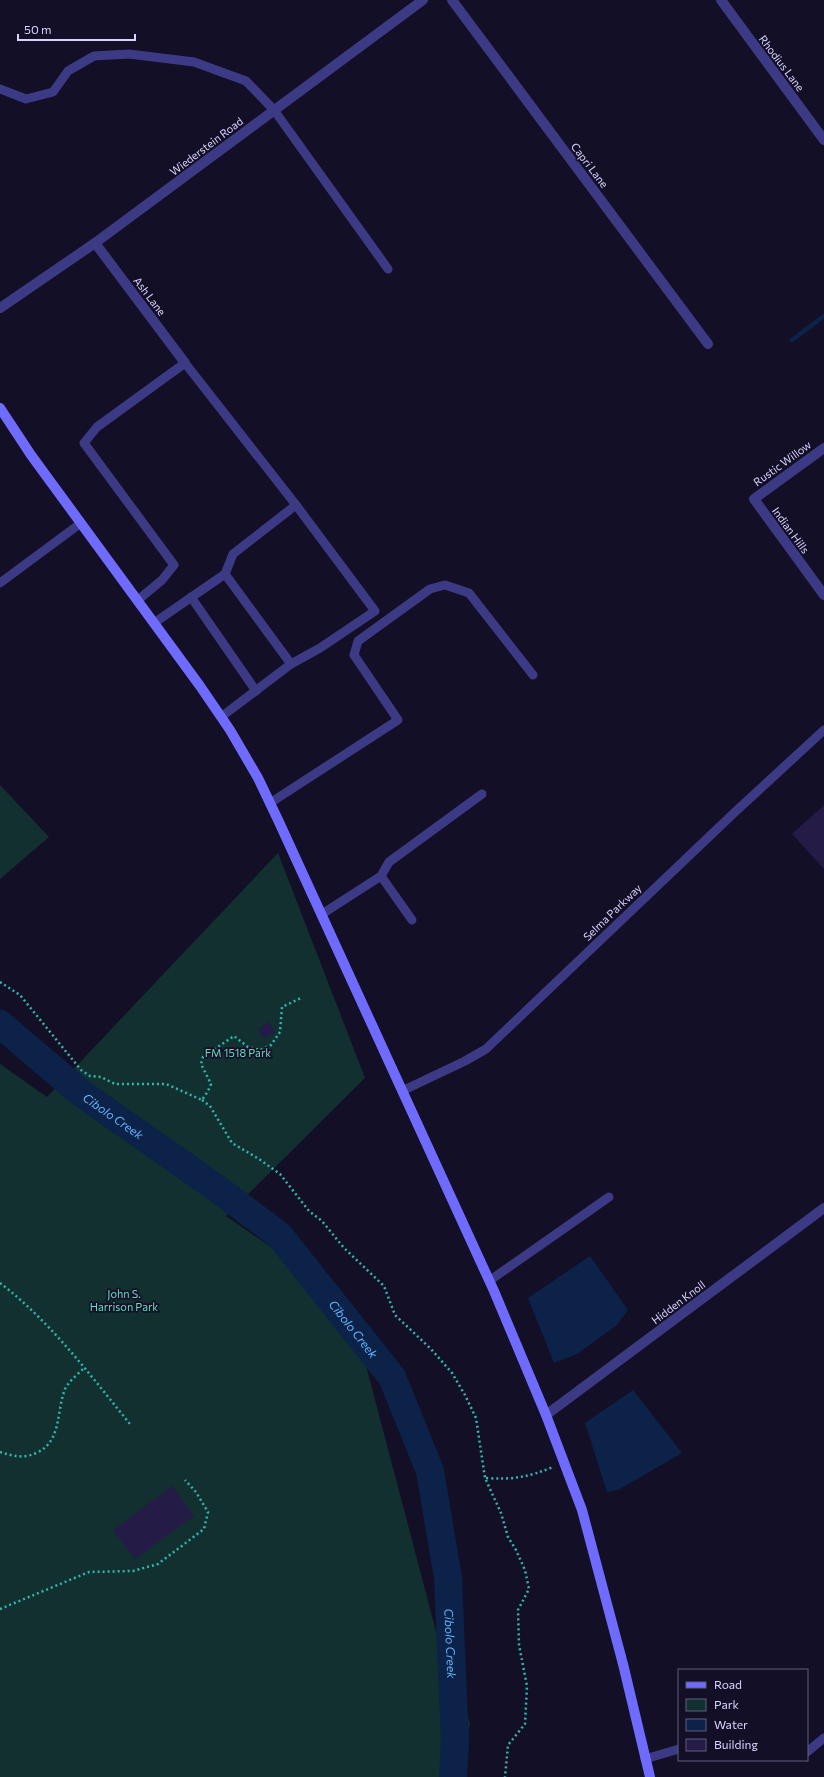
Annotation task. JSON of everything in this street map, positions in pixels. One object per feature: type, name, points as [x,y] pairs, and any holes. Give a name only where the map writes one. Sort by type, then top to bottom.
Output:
[{"type":"main road","points":[[0,408],[31,455],[138,600],[221,717],[258,778],[270,803],[489,1280],[565,1463],[582,1510],[623,1664],[650,1777]]},
{"type":"street","name":"Wiederstein Road","points":[[0,308],[95,243],[423,0]]},
{"type":"street","name":"Capri Lane","points":[[452,0],[708,344]]},
{"type":"street","name":"Rhodius Lane","points":[[720,0],[824,140]]},
{"type":"street","name":"Ash Lane","points":[[95,243],[185,363]]},
{"type":"street","name":"Rustic Willow","points":[[754,499],[824,448]]},
{"type":"street","name":"Indian Hills","points":[[754,499],[824,595]]},
{"type":"street","name":"Hidden Knoll","points":[[546,1415],[824,1208]]},
{"type":"lane","points":[[0,89],[26,99],[52,92],[68,71],[94,56],[129,54],[194,62],[246,81],[274,110],[388,269]]},
{"type":"lane","points":[[138,600],[162,580],[174,565],[84,443],[97,427],[185,363],[296,505],[375,611],[320,648],[291,664],[221,717]]},
{"type":"lane","points":[[154,623],[225,574],[233,554],[296,505]]},
{"type":"lane","points":[[0,583],[81,523]]},
{"type":"lane","points":[[225,574],[291,664]]},
{"type":"lane","points":[[270,803],[398,720],[354,655],[358,641],[430,589],[445,585],[469,593],[533,675]]},
{"type":"lane","points":[[191,597],[256,691]]},
{"type":"lane","name":"Selma Parkway","points":[[402,1091],[465,1061],[486,1049],[735,812],[824,730]]},
{"type":"lane","points":[[322,914],[381,876],[389,862],[482,794]]},
{"type":"lane","points":[[381,876],[412,920]]},
{"type":"lane","points":[[489,1280],[609,1197]]},
{"type":"lane","points":[[808,1751],[824,1738]]},
{"type":"lane","points":[[645,1759],[678,1750]]},
{"type":"path","points":[[0,982],[20,995],[81,1070],[90,1076],[101,1077],[115,1084],[166,1084],[202,1100],[210,1106],[232,1143],[259,1159],[280,1174],[308,1211],[322,1221],[344,1248],[384,1286],[395,1315],[431,1349],[452,1373],[476,1418],[485,1478],[501,1513],[508,1537],[525,1570],[529,1588],[518,1610],[519,1645],[527,1686],[525,1724],[508,1744],[505,1777]]},
{"type":"path","points":[[202,1100],[208,1092],[211,1084],[201,1064],[203,1056],[234,1036],[248,1047],[260,1050],[271,1045],[280,1032],[282,1007],[301,998]]},
{"type":"path","points":[[0,1283],[27,1305],[84,1368],[130,1424]]},
{"type":"path","points":[[0,1452],[15,1457],[31,1455],[46,1449],[54,1436],[66,1388],[84,1368]]},
{"type":"path","points":[[485,1478],[500,1479],[529,1476],[565,1463]]},
{"type":"path","points":[[0,1609],[89,1572],[133,1570],[158,1564],[204,1528],[208,1512],[196,1492],[185,1480]]},
{"type":"green space","points":[[0,785],[49,837],[0,879]]},
{"type":"green space","points":[[278,853],[365,1078],[226,1216],[349,1301],[437,1635],[470,1723],[460,1777],[0,1777],[0,1064],[47,1097]]},
{"type":"water","points":[[590,1256],[628,1310],[617,1325],[577,1354],[554,1363],[528,1298]]},
{"type":"water","points":[[633,1390],[682,1453],[618,1490],[607,1492],[585,1423]]},
{"type":"building","points":[[824,805],[824,869],[792,834]]},
{"type":"building","points":[[268,1022],[275,1032],[264,1039],[258,1029]]},
{"type":"building","points":[[172,1486],[194,1516],[135,1559],[113,1530]]},
{"type":"waterway","points":[[792,340],[824,316]]},
{"type":"waterway","name":"Cibolo Creek","points":[[0,1024],[81,1093],[215,1187],[279,1235],[392,1377],[430,1471],[448,1578],[455,1742],[453,1777]]},
{"type":"park label","name":"FM 1518 Park","points":[[238,1052]]},
{"type":"park label","name":"John S. Harrison Park","points":[[124,1299]]}]
